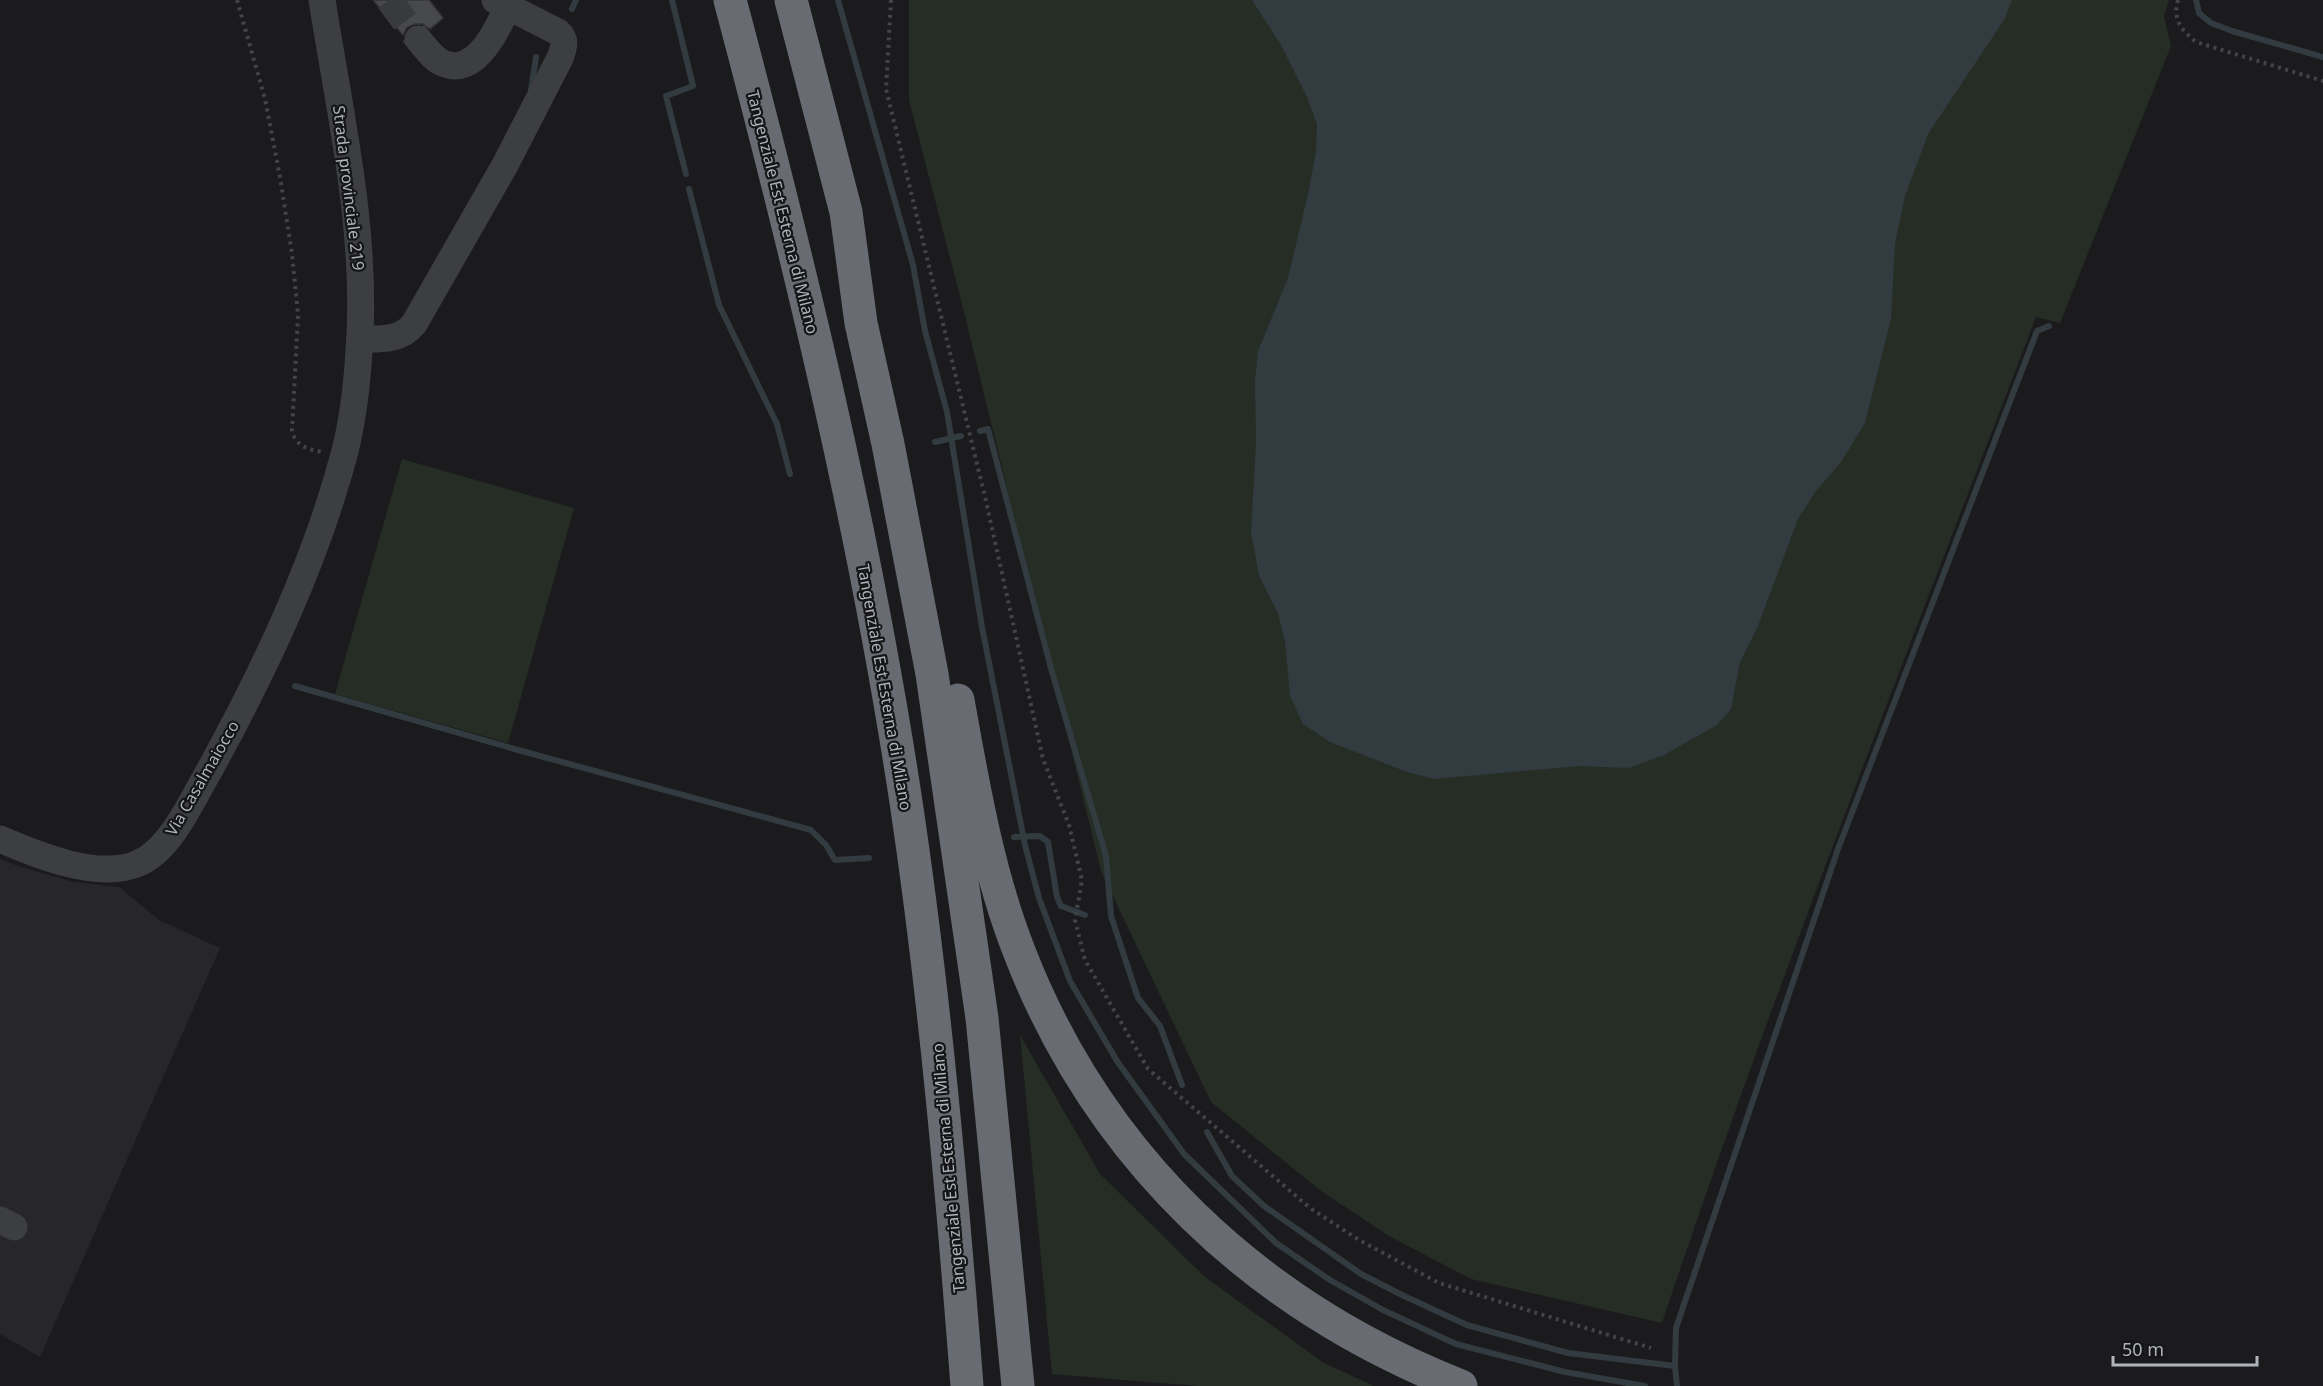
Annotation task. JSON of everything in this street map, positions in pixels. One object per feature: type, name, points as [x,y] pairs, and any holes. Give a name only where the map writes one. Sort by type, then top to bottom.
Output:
[{"type":"highway","name":"Tangenziale Est Esterna di Milano","points":[[730,0],[816,346],[873,611],[907,814],[933,1006],[951,1184],[967,1386]]},
{"type":"highway","points":[[791,0],[846,212],[861,323],[888,444],[932,674],[981,1006],[1018,1386]]},
{"type":"highway","points":[[888,444],[910,477],[924,515],[963,728],[998,888],[1018,950],[1040,1003],[1073,1063],[1108,1118],[1146,1167],[1190,1215],[1233,1253],[1283,1293],[1344,1331],[1401,1361],[1461,1386]]},
{"type":"highway","points":[[949,1386],[948,1278],[951,1184]]},
{"type":"street","name":"Strada provinciale 219","points":[[300,585],[345,449],[355,393],[360,339],[360,274],[357,233],[322,0]]},
{"type":"street","points":[[360,339],[388,339],[408,332],[414,324],[505,165],[565,45],[564,37],[549,26],[504,2],[497,31],[486,47],[466,63],[447,65],[439,61],[417,39]]},
{"type":"street","name":"Via Casalmaiocco","points":[[0,839],[38,854],[80,866],[99,868],[131,866],[152,856],[175,828],[232,729],[300,585]]},
{"type":"path","points":[[237,0],[265,99],[292,254],[298,315],[298,352],[292,431],[295,441],[303,447],[324,453],[326,445]]},
{"type":"path","points":[[891,0],[886,89],[986,501],[1043,759],[1069,825],[1082,880],[1075,920],[1085,960],[1148,1070],[1310,1208],[1359,1240],[1439,1283],[1651,1348]]},
{"type":"path","points":[[2178,0],[2177,20],[2184,33],[2196,42],[2323,81]]},
{"type":"shaded area","points":[[909,0],[2169,0],[2164,16],[2171,46],[2060,323],[2036,317],[1796,944],[1662,1323],[1471,1279],[1389,1236],[1321,1191],[1211,1102],[1101,871],[960,296],[909,100]]},
{"type":"shaded area","points":[[1252,0],[2012,0],[2004,20],[1928,134],[1905,196],[1895,244],[1891,318],[1865,423],[1841,462],[1816,491],[1798,519],[1758,626],[1740,662],[1731,709],[1717,725],[1664,755],[1629,768],[1579,766],[1434,779],[1407,772],[1330,742],[1303,724],[1290,696],[1285,642],[1278,613],[1259,576],[1251,532],[1256,444],[1255,381],[1258,351],[1288,278],[1308,194],[1316,151],[1317,124],[1307,97],[1281,45]]},
{"type":"shaded area","points":[[402,459],[574,508],[508,743],[335,694]]},
{"type":"shaded area","points":[[0,859],[74,882],[119,887],[159,920],[220,948],[40,1357],[0,1334]]},
{"type":"shaded area","points":[[1020,1035],[1100,1174],[1205,1277],[1324,1363],[1374,1386],[1198,1386],[1052,1374]]},
{"type":"building","points":[[373,0],[429,0],[443,18],[430,29],[423,24],[407,27],[403,35]]},
{"type":"waterway","points":[[572,9],[576,0]]},
{"type":"waterway","points":[[672,0],[693,86],[666,96],[686,174]]},
{"type":"waterway","points":[[838,0],[913,265],[925,331],[947,412],[982,627],[1025,845],[1039,898],[1070,981],[1117,1061],[1184,1154],[1276,1243],[1330,1280],[1383,1310],[1456,1344],[1565,1372],[1645,1386]]},
{"type":"waterway","points":[[2196,0],[2199,13],[2211,23],[2323,57]]},
{"type":"waterway","points":[[531,90],[536,57]]},
{"type":"waterway","points":[[689,189],[719,305],[777,424],[790,474]]},
{"type":"waterway","points":[[1677,1386],[1676,1328],[1838,849],[2037,331],[2049,326]]},
{"type":"waterway","points":[[980,431],[988,429],[1052,672],[1106,856],[1111,916],[1138,998],[1160,1026],[1182,1085]]},
{"type":"waterway","points":[[935,442],[961,436]]},
{"type":"waterway","points":[[295,686],[811,830],[826,845],[835,860],[869,858]]},
{"type":"waterway","points":[[1014,837],[1040,836],[1048,842],[1057,897],[1061,906],[1085,915]]},
{"type":"waterway","points":[[1207,1132],[1232,1176],[1264,1206],[1361,1274],[1404,1296],[1467,1325],[1568,1353],[1675,1366]]},
{"type":"tunnel","points":[[389,0],[418,39]]}]
